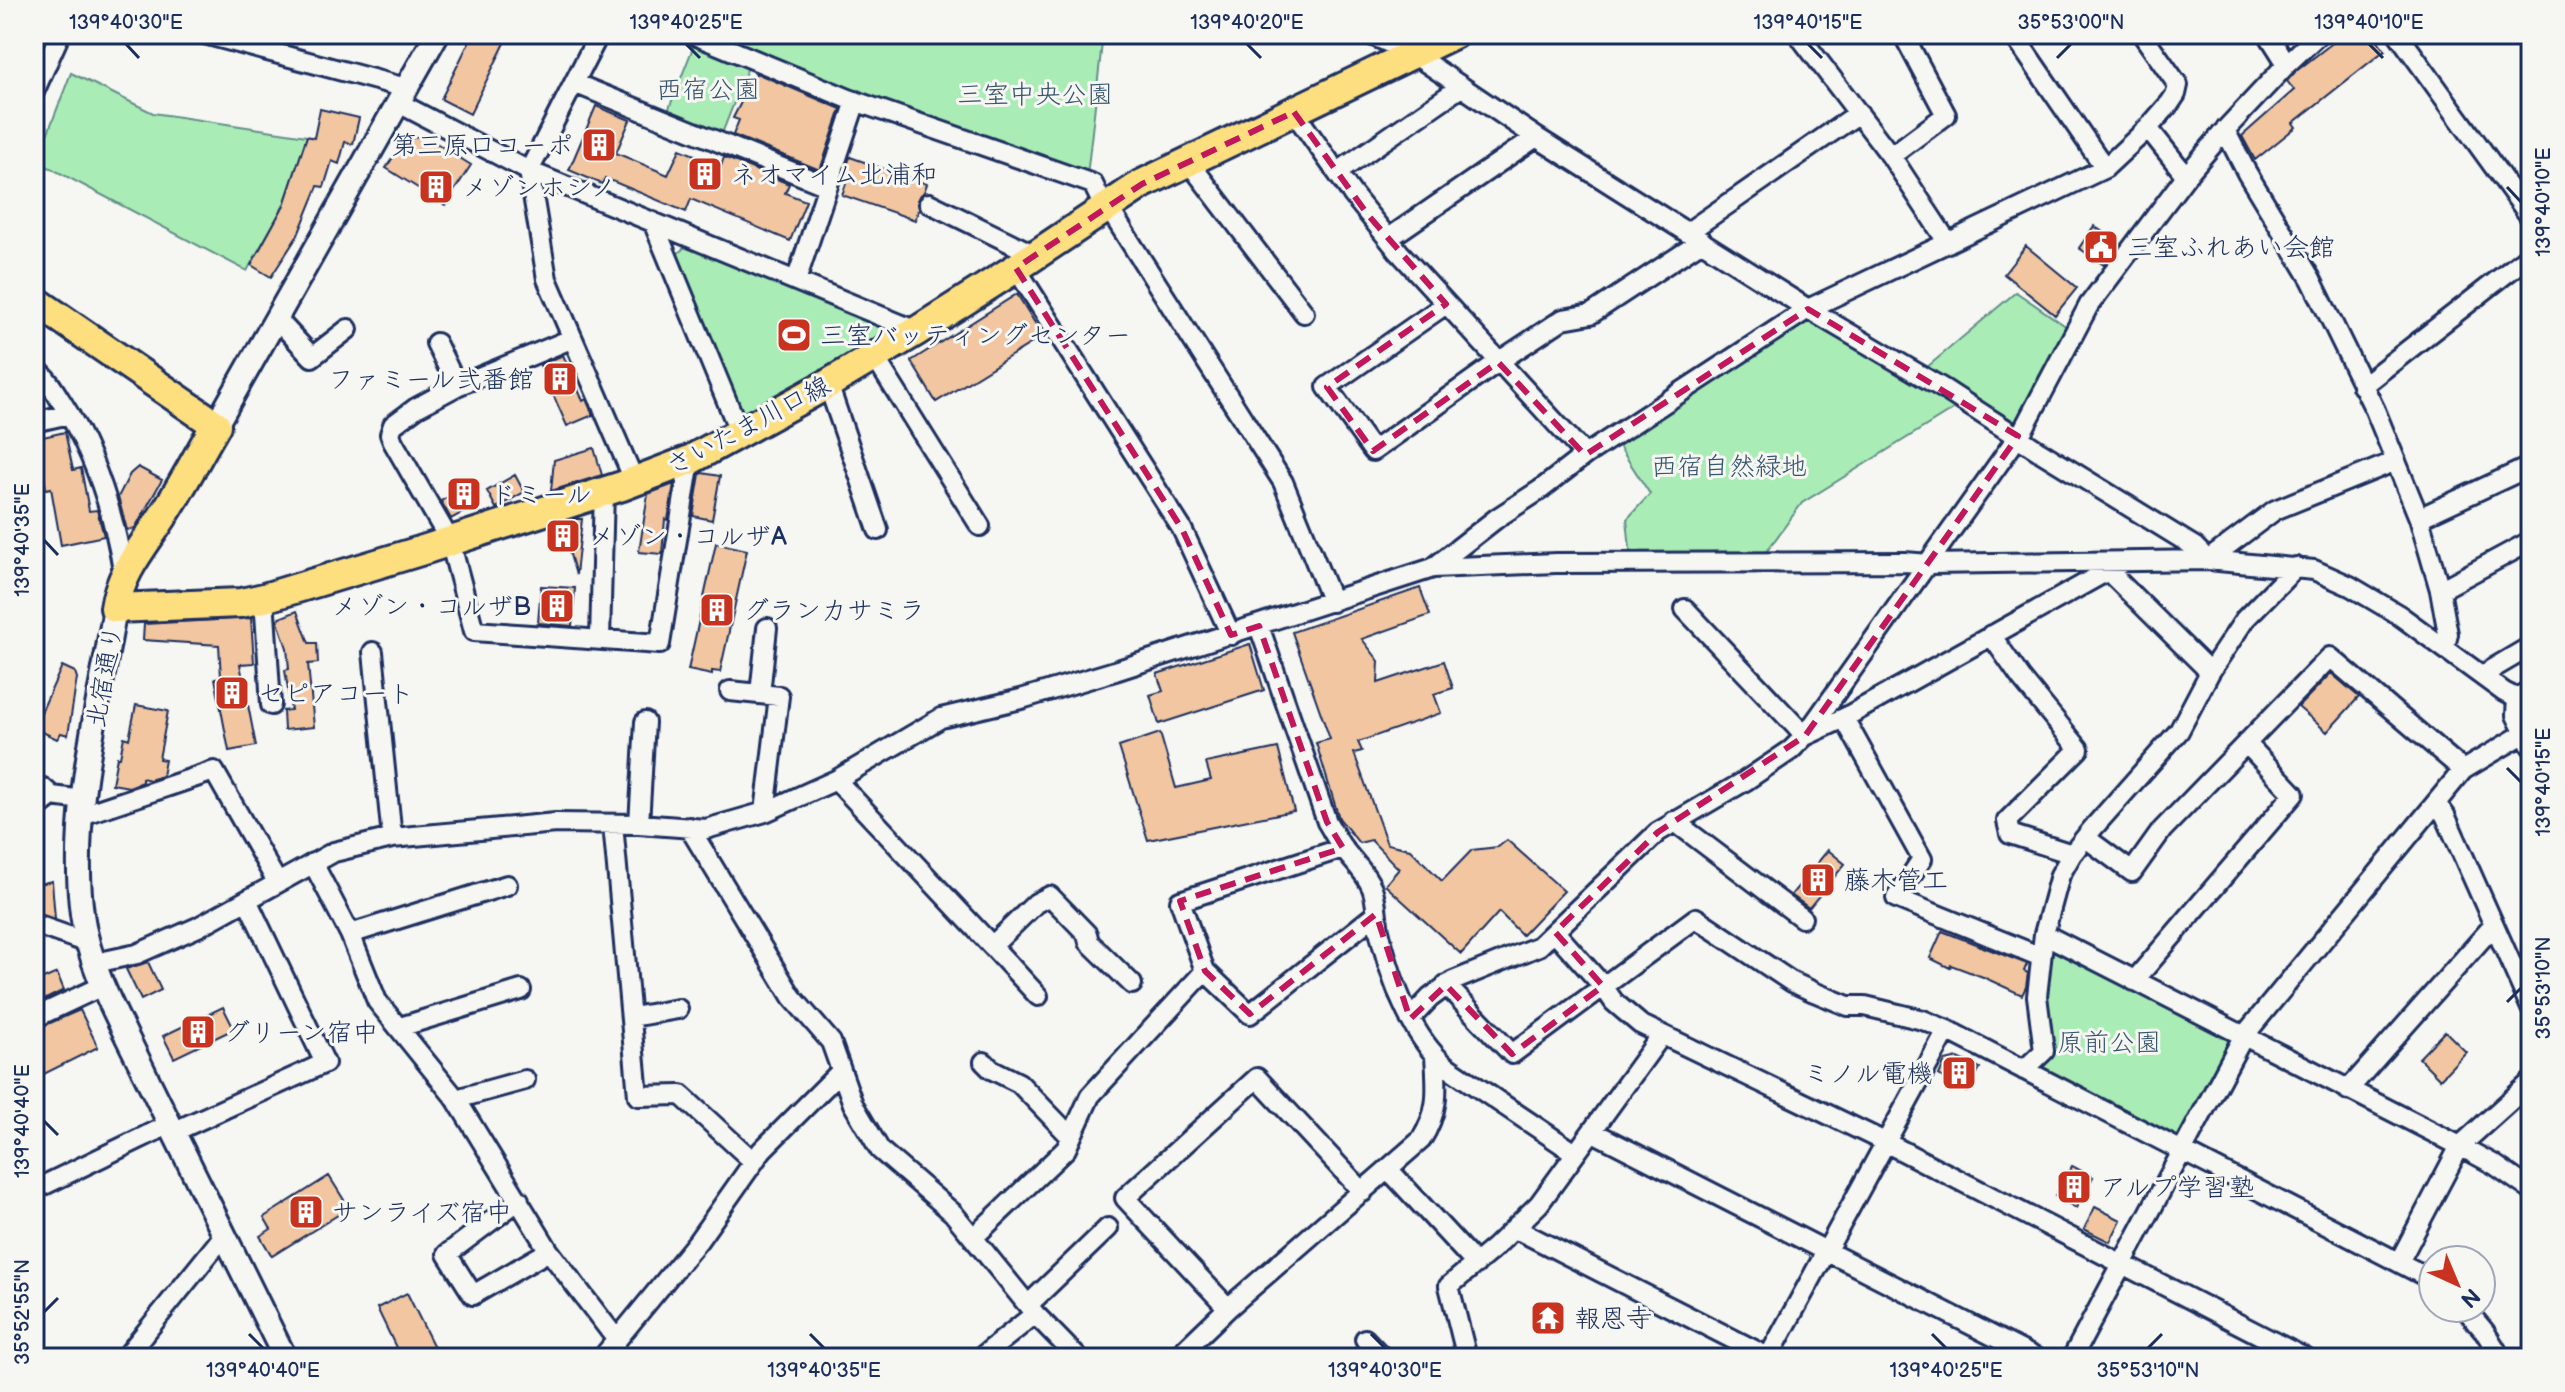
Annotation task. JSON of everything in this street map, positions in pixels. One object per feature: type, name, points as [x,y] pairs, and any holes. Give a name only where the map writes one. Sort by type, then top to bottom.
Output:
[{"type":"main road","name":"さいたま川口線","points":[[115,608],[241,603],[264,598],[635,482],[690,460],[917,331],[1142,184],[1454,34]]},
{"type":"main road","points":[[34,300],[216,425]]},
{"type":"main road","name":"北宿通り","points":[[115,608],[124,576],[165,514],[216,425]]},
{"type":"street","points":[[34,92],[60,34]]},
{"type":"street","points":[[204,34],[402,95],[529,171],[917,331]]},
{"type":"street","name":"北宿通り","points":[[216,425],[437,34]]},
{"type":"street","points":[[599,34],[529,171],[547,279],[635,482]]},
{"type":"street","points":[[692,34],[856,101],[1093,184],[1283,482],[1332,602]]},
{"type":"street","points":[[1369,34],[1412,53],[1536,137],[1808,309],[1944,389],[2195,547],[2208,560]]},
{"type":"street","points":[[1798,34],[1891,156],[1948,243]]},
{"type":"street","points":[[1891,156],[1946,115],[1903,34]]},
{"type":"street","points":[[2013,34],[2105,168]]},
{"type":"street","points":[[1433,568],[1585,455],[1808,309],[2088,173],[2105,168],[2148,128],[2176,94],[2178,85],[2142,34]]},
{"type":"street","points":[[2268,34],[2287,64]]},
{"type":"street","points":[[1410,1019],[1446,985],[1539,946],[1658,832],[1745,781],[1791,750],[1805,736],[2018,436],[2089,305],[2186,176],[2225,130],[2319,34]]},
{"type":"street","points":[[2398,34],[2531,218]]},
{"type":"street","points":[[574,83],[827,186]]},
{"type":"street","points":[[1338,172],[1461,87]]},
{"type":"street","points":[[796,281],[856,101]]},
{"type":"street","points":[[1294,112],[1368,215],[1399,252],[1585,455]]},
{"type":"street","points":[[1446,304],[1327,387],[1373,451],[1563,319],[1591,314],[1859,113]]},
{"type":"street","points":[[2148,128],[2186,176]]},
{"type":"street","points":[[2225,130],[2247,173],[2311,279],[2375,410],[2419,518],[2440,590],[2448,634],[2445,646]]},
{"type":"street","points":[[1389,238],[1536,137]]},
{"type":"street","points":[[1188,161],[1304,313]]},
{"type":"street","points":[[929,203],[1026,261],[1182,529],[1231,635]]},
{"type":"street","points":[[653,222],[740,433]]},
{"type":"street","points":[[2362,386],[2531,254]]},
{"type":"street","points":[[276,318],[312,357],[348,329]]},
{"type":"street","points":[[571,339],[457,386],[400,419],[393,425],[390,434],[450,541],[474,631],[660,644],[690,460]]},
{"type":"street","points":[[436,343],[457,386]]},
{"type":"street","points":[[874,356],[980,526]]},
{"type":"street","points":[[34,367],[44,374],[85,442],[117,529],[124,576]]},
{"type":"street","points":[[828,384],[878,530]]},
{"type":"street","points":[[34,422],[69,414]]},
{"type":"street","points":[[2208,560],[2275,510],[2396,461]]},
{"type":"street","points":[[2419,518],[2531,466]]},
{"type":"street","points":[[600,639],[604,491]]},
{"type":"street","points":[[2440,590],[2531,541]]},
{"type":"street","points":[[34,924],[91,953],[137,954],[198,927],[334,852],[392,838],[556,823],[706,829],[765,812],[836,780],[941,718],[1021,699],[1231,635],[1433,568],[1657,562],[2115,566],[2208,560],[2314,570],[2350,586],[2399,615],[2504,692],[2526,698],[2516,715],[2528,740],[2463,770],[2243,1037],[2072,1358]]},
{"type":"street","points":[[1805,736],[1844,718],[2115,566]]},
{"type":"street","points":[[2115,566],[2210,672]]},
{"type":"street","points":[[2024,1070],[2044,1051],[2037,996],[2044,934],[2060,875],[2072,854],[2179,731],[2210,672],[2245,619],[2296,567]]},
{"type":"street","points":[[264,598],[271,705]]},
{"type":"street","name":"北宿通り","points":[[115,608],[82,808],[81,911],[91,953],[104,985],[285,1358]]},
{"type":"street","points":[[1685,609],[1805,736]]},
{"type":"street","points":[[1259,626],[1327,822],[1343,848],[1367,875],[1385,954],[1402,1005],[1410,1019],[1435,1056],[1575,1153]]},
{"type":"street","points":[[760,694],[767,628]]},
{"type":"street","points":[[1991,635],[2021,678],[2079,749],[2007,821],[2010,834],[2072,854]]},
{"type":"street","points":[[2485,677],[2492,669],[2531,646]]},
{"type":"street","points":[[373,652],[392,838]]},
{"type":"street","points":[[2086,838],[2132,872],[2162,830],[2330,657],[2463,770]]},
{"type":"street","points":[[730,691],[779,696],[765,812]]},
{"type":"street","points":[[1844,718],[1922,859],[1896,898],[2041,957]]},
{"type":"street","points":[[639,824],[645,722]]},
{"type":"street","points":[[2134,981],[2294,794],[2246,743]]},
{"type":"street","points":[[34,784],[52,796],[82,808],[214,771],[277,882]]},
{"type":"street","points":[[836,780],[1038,996]]},
{"type":"street","points":[[34,810],[52,796]]},
{"type":"street","points":[[2436,804],[2445,815],[2531,1008]]},
{"type":"street","points":[[1674,821],[1802,918]]},
{"type":"street","points":[[613,824],[638,1096],[681,1095],[754,1162]]},
{"type":"street","points":[[689,827],[792,997],[831,1042],[853,1104],[880,1150],[953,1213],[1032,1309],[1078,1358]]},
{"type":"street","points":[[1343,848],[1180,901],[1205,971],[1250,1014],[1376,914]]},
{"type":"street","points":[[313,863],[350,934],[377,1001],[456,1099],[549,1251],[617,1340]]},
{"type":"street","points":[[350,934],[507,885]]},
{"type":"street","points":[[992,946],[1036,903],[1050,896],[1087,934],[1089,942],[1132,984]]},
{"type":"street","points":[[34,1190],[325,1063],[247,900]]},
{"type":"street","points":[[1446,985],[1512,1054],[1696,918],[1792,982],[1848,1006],[1865,1006],[1923,1020],[1947,1030],[2417,1272]]},
{"type":"street","points":[[2348,1090],[2493,926]]},
{"type":"street","points":[[1555,932],[1628,1016],[1661,1036],[1885,1142],[2305,1358]]},
{"type":"street","points":[[2044,934],[2460,1146],[2531,1190]]},
{"type":"street","points":[[974,1237],[1066,1149],[1090,1096],[1205,971]]},
{"type":"street","points":[[34,1018],[104,985]]},
{"type":"street","points":[[400,1027],[521,990]]},
{"type":"street","points":[[632,1017],[678,1009]]},
{"type":"street","points":[[1516,1229],[1769,1358],[1947,1030]]},
{"type":"street","points":[[1467,1358],[1449,1286],[1516,1229],[1539,1204],[1661,1036]]},
{"type":"street","points":[[1184,1356],[1228,1308],[1421,1140],[1437,1103],[1435,1056]]},
{"type":"street","points":[[984,1062],[991,1069],[1019,1083],[1070,1136]]},
{"type":"street","points":[[602,1358],[698,1241],[762,1150],[841,1071]]},
{"type":"street","points":[[1228,1308],[1125,1198],[1257,1078],[1363,1192]]},
{"type":"street","points":[[456,1099],[525,1080]]},
{"type":"street","points":[[2399,1262],[2460,1146],[2531,1082]]},
{"type":"street","points":[[1593,1132],[2036,1358]]},
{"type":"street","points":[[1389,1170],[1476,1264]]},
{"type":"street","points":[[519,1200],[447,1254],[462,1281],[473,1295],[549,1251]]},
{"type":"street","points":[[980,1358],[1032,1309],[1108,1228]]},
{"type":"street","points":[[125,1358],[225,1234]]},
{"type":"street","points":[[2478,1324],[2501,1358]]},
{"type":"street","points":[[1365,1339],[1383,1358]]},
{"type":"highlighted area","points":[[1294,112],[1368,215],[1446,304],[1327,387],[1373,451],[1498,362],[1585,455],[1808,309],[2018,436],[1805,736],[1658,832],[1555,932],[1603,986],[1512,1054],[1446,985],[1410,1019],[1376,914],[1250,1014],[1205,971],[1180,901],[1343,848],[1327,822],[1259,626],[1231,635],[1182,529],[1016,268],[1142,184]]},
{"type":"green space","name":"三室中央公園","points":[[711,34],[1103,34],[1087,176],[744,49]]},
{"type":"green space","name":"西宿公園","points":[[694,45],[748,67],[721,136],[668,111]]},
{"type":"green space","points":[[71,73],[153,113],[307,136],[284,205],[247,271],[37,161]]},
{"type":"green space","name":"三室バッティングセンター","points":[[687,245],[882,327],[882,343],[749,420],[739,416],[672,259]]},
{"type":"green space","points":[[2016,292],[2067,327],[2016,422],[1926,368]]},
{"type":"green space","name":"西宿自然緑地","points":[[1808,318],[1818,318],[1955,408],[1802,503],[1764,555],[1631,559],[1627,519],[1650,494],[1617,443]]},
{"type":"green space","name":"原前公園","points":[[2049,949],[2232,1039],[2181,1139],[2033,1070]]},
{"type":"building","points":[[473,34],[497,34],[507,39],[470,114],[441,99]]},
{"type":"building","points":[[2344,34],[2373,34],[2385,50],[2293,123],[2296,127],[2255,160],[2242,136],[2294,90],[2287,81],[2295,72]]},
{"type":"building","points":[[756,73],[841,109],[820,170],[733,135],[739,120],[733,118]]},
{"type":"building","points":[[596,106],[630,120],[616,153],[668,175],[680,149],[721,166],[724,157],[789,184],[785,193],[806,201],[790,241],[691,199],[686,212],[605,178],[602,184],[569,170]]},
{"type":"building","points":[[320,109],[359,118],[353,144],[345,142],[339,164],[332,161],[324,187],[318,186],[298,235],[271,277],[251,265],[284,205],[307,136],[314,138]]},
{"type":"building","name":"メゾンホシノ","points":[[425,136],[471,165],[445,205],[386,168],[405,139]]},
{"type":"building","points":[[850,157],[927,184],[918,198],[919,209],[915,220],[842,195],[847,181],[842,180]]},
{"type":"building","points":[[2094,226],[2119,243],[2104,265],[2079,248]]},
{"type":"building","points":[[2026,246],[2077,288],[2055,315],[2004,274]]},
{"type":"building","points":[[1017,294],[1043,336],[936,402],[911,361]]},
{"type":"building","name":"ファミール弐番館","points":[[563,355],[583,401],[586,399],[593,415],[567,426],[540,365]]},
{"type":"building","points":[[65,432],[73,470],[81,468],[89,511],[97,510],[104,536],[61,545],[51,488],[46,489],[42,463],[34,464],[34,439]]},
{"type":"building","points":[[594,448],[602,475],[551,491],[554,460]]},
{"type":"building","points":[[138,467],[162,480],[135,528],[127,530],[118,497],[130,474]]},
{"type":"building","points":[[702,473],[720,476],[712,520],[693,516]]},
{"type":"building","points":[[515,475],[524,492],[496,508],[487,491]]},
{"type":"building","points":[[674,484],[668,520],[665,519],[662,554],[639,552],[648,494]]},
{"type":"building","name":"ドミール","points":[[469,485],[480,503],[451,519],[441,501]]},
{"type":"building","points":[[582,519],[576,575],[561,524]]},
{"type":"building","name":"グランカサミラ","points":[[716,543],[747,550],[720,672],[712,671],[712,675],[688,670]]},
{"type":"building","name":"メゾン・コルザB","points":[[541,586],[575,588],[572,626],[538,623]]},
{"type":"building","points":[[1420,588],[1430,615],[1362,639],[1379,661],[1378,683],[1444,661],[1453,688],[1434,694],[1441,713],[1358,742],[1362,751],[1354,753],[1387,844],[1410,849],[1442,881],[1472,850],[1498,847],[1507,840],[1564,891],[1522,935],[1499,912],[1461,954],[1385,885],[1399,869],[1371,840],[1359,843],[1339,818],[1316,743],[1330,739],[1292,632]]},
{"type":"building","points":[[297,611],[309,643],[317,643],[318,663],[308,664],[314,727],[284,730],[283,711],[291,710],[285,670],[289,669],[287,648],[277,619]]},
{"type":"building","points":[[251,618],[254,663],[240,664],[256,746],[229,751],[215,678],[221,677],[219,645],[143,640],[144,624]]},
{"type":"building","points":[[1250,644],[1264,690],[1159,724],[1150,695],[1163,691],[1157,674]]},
{"type":"building","points":[[62,666],[75,672],[77,678],[68,735],[61,733],[57,739],[34,728]]},
{"type":"building","points":[[2331,673],[2359,697],[2327,732],[2298,707]]},
{"type":"building","points":[[136,705],[168,711],[159,759],[165,760],[162,776],[150,780],[142,778],[142,782],[129,787],[112,784],[124,737],[129,739]]},
{"type":"building","points":[[1160,733],[1176,788],[1211,780],[1206,763],[1278,748],[1294,811],[1148,840],[1119,747]]},
{"type":"building","name":"藤木管工","points":[[1828,850],[1845,864],[1809,908],[1791,895]]},
{"type":"building","points":[[52,881],[55,919],[34,912],[34,885]]},
{"type":"building","points":[[1942,931],[2027,964],[2024,971],[2028,973],[2026,987],[2022,995],[1930,958]]},
{"type":"building","points":[[148,962],[161,990],[141,1000],[126,969]]},
{"type":"building","points":[[57,973],[64,990],[34,1005],[34,983]]},
{"type":"building","name":"グリーン宿中","points":[[223,1007],[234,1029],[174,1058],[163,1036]]},
{"type":"building","points":[[80,1010],[98,1047],[34,1079],[34,1030]]},
{"type":"building","points":[[2445,1031],[2466,1052],[2440,1079],[2419,1058]]},
{"type":"building","name":"ミノル電機","points":[[1958,1058],[1980,1068],[1967,1092],[1939,1075],[1945,1061]]},
{"type":"building","name":"アルプ学習塾","points":[[2072,1166],[2093,1177],[2076,1208],[2055,1196]]},
{"type":"building","name":"サンライズ宿中","points":[[329,1176],[349,1208],[272,1256],[260,1236],[271,1229],[264,1217]]},
{"type":"building","points":[[2095,1207],[2121,1220],[2110,1242],[2084,1229]]},
{"type":"building","points":[[407,1293],[436,1351],[423,1358],[401,1358],[377,1308]]},
{"type":"place","name":"第三原口コーポ","points":[[599,145]]},
{"type":"place","name":"ネオマイム北浦和","points":[[705,174]]},
{"type":"place","name":"メゾンホシノ","points":[[436,187]]},
{"type":"place","name":"三室ふれあい会館","points":[[2101,247]]},
{"type":"place","name":"三室バッティングセンター","points":[[794,335]]},
{"type":"place","name":"ファミール弐番館","points":[[560,379]]},
{"type":"place","name":"ドミール","points":[[464,494]]},
{"type":"place","name":"メゾン・コルザA","points":[[563,536]]},
{"type":"place","name":"メゾン・コルザB","points":[[557,606]]},
{"type":"place","name":"グランカサミラ","points":[[717,610]]},
{"type":"place","name":"セピアコート","points":[[232,693]]},
{"type":"place","name":"藤木管工","points":[[1818,880]]},
{"type":"place","name":"グリーン宿中","points":[[198,1032]]},
{"type":"place","name":"ミノル電機","points":[[1959,1073]]},
{"type":"place","name":"アルプ学習塾","points":[[2074,1187]]},
{"type":"place","name":"サンライズ宿中","points":[[306,1212]]},
{"type":"place","name":"報恩寺","points":[[1548,1318]]}]
